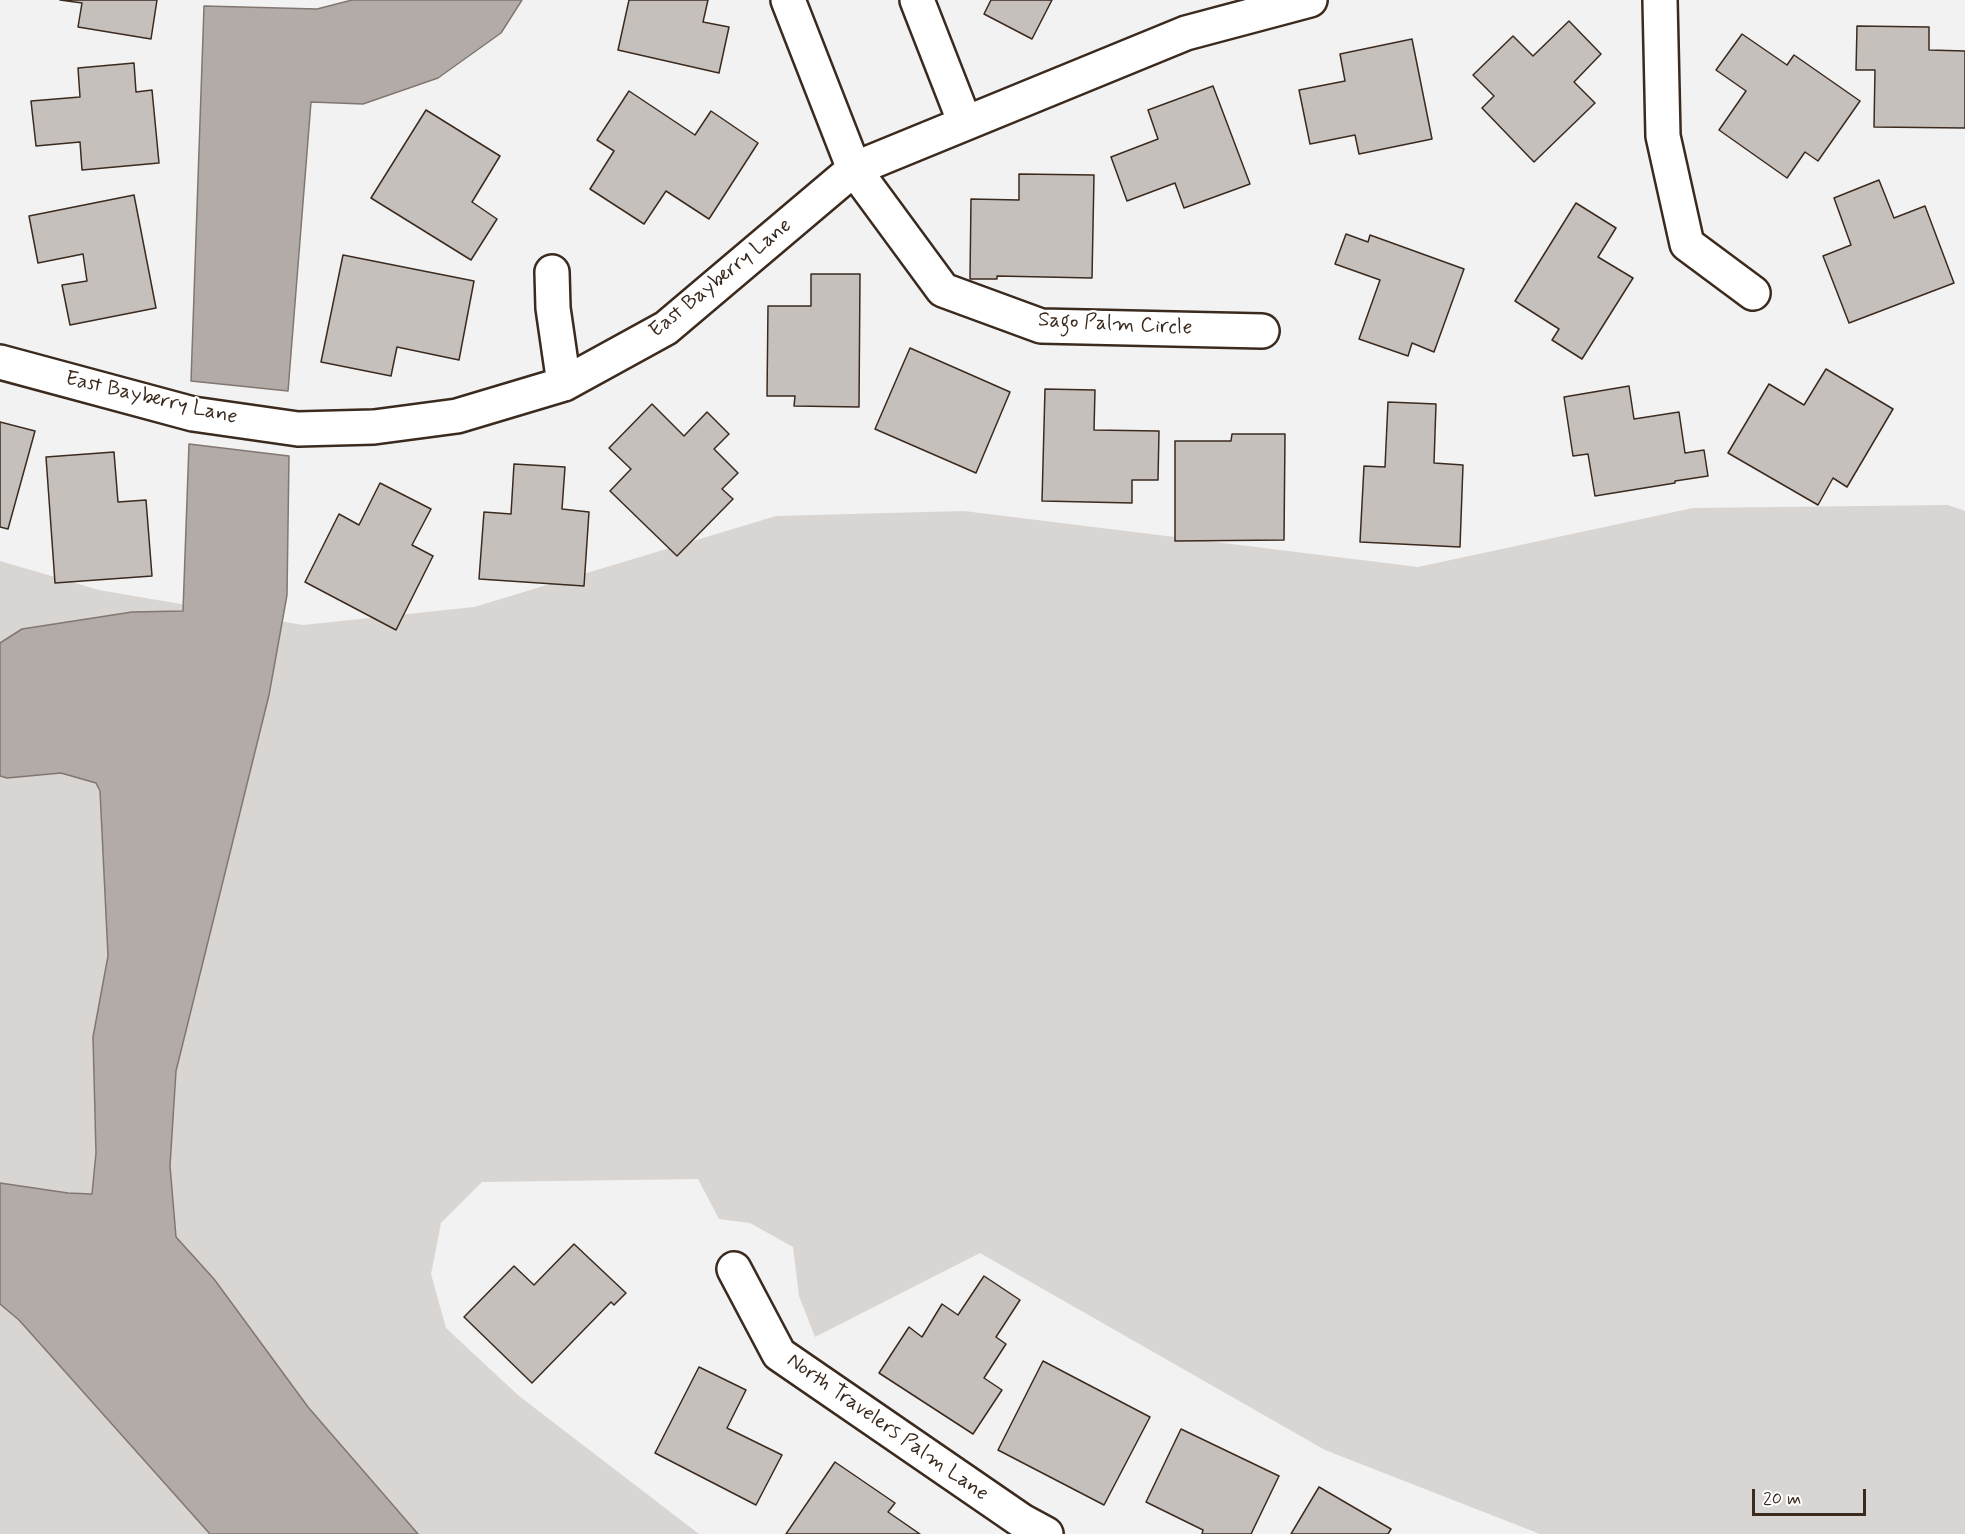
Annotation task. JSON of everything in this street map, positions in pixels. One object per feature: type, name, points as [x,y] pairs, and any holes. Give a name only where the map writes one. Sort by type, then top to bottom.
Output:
[{"type":"street","name":"Sago Palm Circle","points":[[788,0],[854,169],[944,290],[1041,326],[1262,331]]},
{"type":"street","points":[[916,0],[965,123]]},
{"type":"street","name":"East Bayberry Lane","points":[[0,362],[193,414],[298,429],[374,427],[457,416],[564,384],[666,328],[854,169],[1186,33],[1310,0]]},
{"type":"street","points":[[1660,0],[1663,136],[1687,244],[1753,293]]},
{"type":"street","points":[[552,272],[553,308],[564,384]]},
{"type":"street","name":"North Travelers Palm Lane","points":[[734,1269],[779,1354],[1022,1521],[1046,1534]]},
{"type":"shaded area","points":[[352,0],[522,0],[501,33],[438,78],[363,104],[311,102],[288,391],[191,381],[204,6],[317,9]]},
{"type":"shaded area","points":[[189,444],[289,456],[287,595],[269,695],[176,1071],[170,1166],[176,1237],[214,1279],[308,1407],[418,1534],[210,1534],[19,1320],[0,1304],[0,1183],[68,1193],[92,1194],[96,1153],[93,1037],[108,956],[100,791],[96,783],[61,773],[7,778],[0,776],[0,643],[22,629],[132,612],[183,611]]},
{"type":"shaded area","points":[[1948,505],[1965,511],[1965,1534],[1540,1534],[1325,1450],[980,1253],[815,1337],[799,1296],[793,1247],[750,1223],[719,1219],[698,1179],[482,1182],[441,1223],[431,1274],[446,1328],[519,1396],[699,1534],[0,1534],[0,561],[99,590],[303,625],[474,607],[776,516],[964,511],[1418,567],[1693,508]]},
{"type":"building","points":[[60,0],[157,0],[151,39],[78,27],[82,3]]},
{"type":"building","points":[[629,0],[708,0],[703,22],[729,27],[719,73],[618,50]]},
{"type":"building","points":[[991,0],[1052,0],[1032,39],[984,14]]},
{"type":"building","points":[[1569,21],[1601,54],[1574,82],[1595,103],[1534,162],[1482,108],[1494,96],[1473,75],[1513,36],[1533,56]]},
{"type":"building","points":[[1857,26],[1929,27],[1929,50],[1965,51],[1965,128],[1874,127],[1875,70],[1856,70]]},
{"type":"building","points":[[1742,34],[1787,65],[1794,55],[1860,101],[1818,161],[1805,152],[1787,178],[1719,130],[1746,91],[1716,70]]},
{"type":"building","points":[[1412,39],[1432,139],[1359,154],[1355,135],[1310,144],[1299,90],[1345,81],[1340,54]]},
{"type":"building","points":[[134,63],[136,92],[152,90],[159,163],[82,170],[80,142],[36,146],[31,101],[80,97],[78,68]]},
{"type":"building","points":[[1213,86],[1250,184],[1184,208],[1175,183],[1127,201],[1111,157],[1158,139],[1148,110]]},
{"type":"building","points":[[629,91],[695,135],[711,111],[758,143],[709,219],[666,191],[644,224],[590,189],[614,151],[597,140]]},
{"type":"building","points":[[426,110],[500,156],[472,202],[497,219],[471,260],[371,198]]},
{"type":"building","points":[[1019,174],[1094,175],[1092,278],[997,276],[997,279],[970,279],[971,199],[1019,200]]},
{"type":"building","points":[[1879,180],[1894,218],[1925,206],[1954,283],[1849,323],[1823,256],[1851,245],[1834,198]]},
{"type":"building","points":[[134,195],[156,308],[70,325],[62,285],[87,281],[83,254],[38,263],[29,216]]},
{"type":"building","points":[[1576,203],[1616,228],[1598,257],[1633,278],[1582,359],[1552,340],[1559,329],[1515,301]]},
{"type":"building","points":[[1346,234],[1368,242],[1370,235],[1464,269],[1434,352],[1412,343],[1408,356],[1359,339],[1380,280],[1335,264]]},
{"type":"building","points":[[343,255],[474,281],[459,360],[397,347],[391,376],[321,362]]},
{"type":"building","points":[[811,274],[860,274],[859,407],[794,406],[795,396],[767,396],[768,306],[811,306]]},
{"type":"building","points":[[910,348],[1010,392],[976,473],[875,429]]},
{"type":"building","points":[[1826,369],[1893,409],[1847,487],[1833,478],[1818,505],[1728,453],[1769,384],[1804,405]]},
{"type":"building","points":[[1629,386],[1634,419],[1679,412],[1685,453],[1704,450],[1708,476],[1595,496],[1588,454],[1573,456],[1564,397]]},
{"type":"building","points":[[1045,389],[1095,390],[1094,430],[1159,431],[1158,480],[1132,480],[1132,503],[1042,501]]},
{"type":"building","points":[[1388,402],[1436,404],[1434,463],[1463,465],[1460,547],[1360,542],[1364,466],[1385,467]]},
{"type":"building","points":[[652,404],[684,436],[707,412],[729,434],[714,449],[738,473],[722,489],[733,499],[677,556],[610,491],[631,469],[609,448]]},
{"type":"building","points":[[0,422],[35,431],[8,529],[0,527]]},
{"type":"building","points":[[1232,434],[1285,434],[1284,540],[1175,541],[1175,441],[1231,441]]},
{"type":"building","points":[[114,452],[118,502],[146,500],[152,576],[55,583],[46,457]]},
{"type":"building","points":[[514,464],[565,467],[562,509],[589,512],[584,586],[479,579],[484,512],[511,514]]},
{"type":"building","points":[[380,483],[431,509],[412,545],[433,556],[396,630],[305,582],[339,514],[359,525]]},
{"type":"building","points":[[574,1244],[626,1293],[614,1305],[611,1302],[532,1383],[464,1317],[514,1266],[534,1285]]},
{"type":"building","points":[[984,1276],[1020,1300],[996,1337],[1006,1344],[984,1378],[1002,1390],[973,1434],[879,1373],[909,1327],[922,1337],[942,1304],[958,1315]]},
{"type":"building","points":[[1043,1361],[1150,1417],[1104,1505],[998,1450]]},
{"type":"building","points":[[699,1367],[746,1390],[727,1428],[782,1455],[756,1505],[655,1453]]},
{"type":"building","points":[[1181,1429],[1279,1476],[1251,1534],[1202,1534],[1203,1530],[1146,1502]]},
{"type":"building","points":[[835,1462],[895,1503],[888,1512],[920,1534],[786,1534]]},
{"type":"building","points":[[1319,1487],[1391,1529],[1388,1534],[1291,1534]]}]
